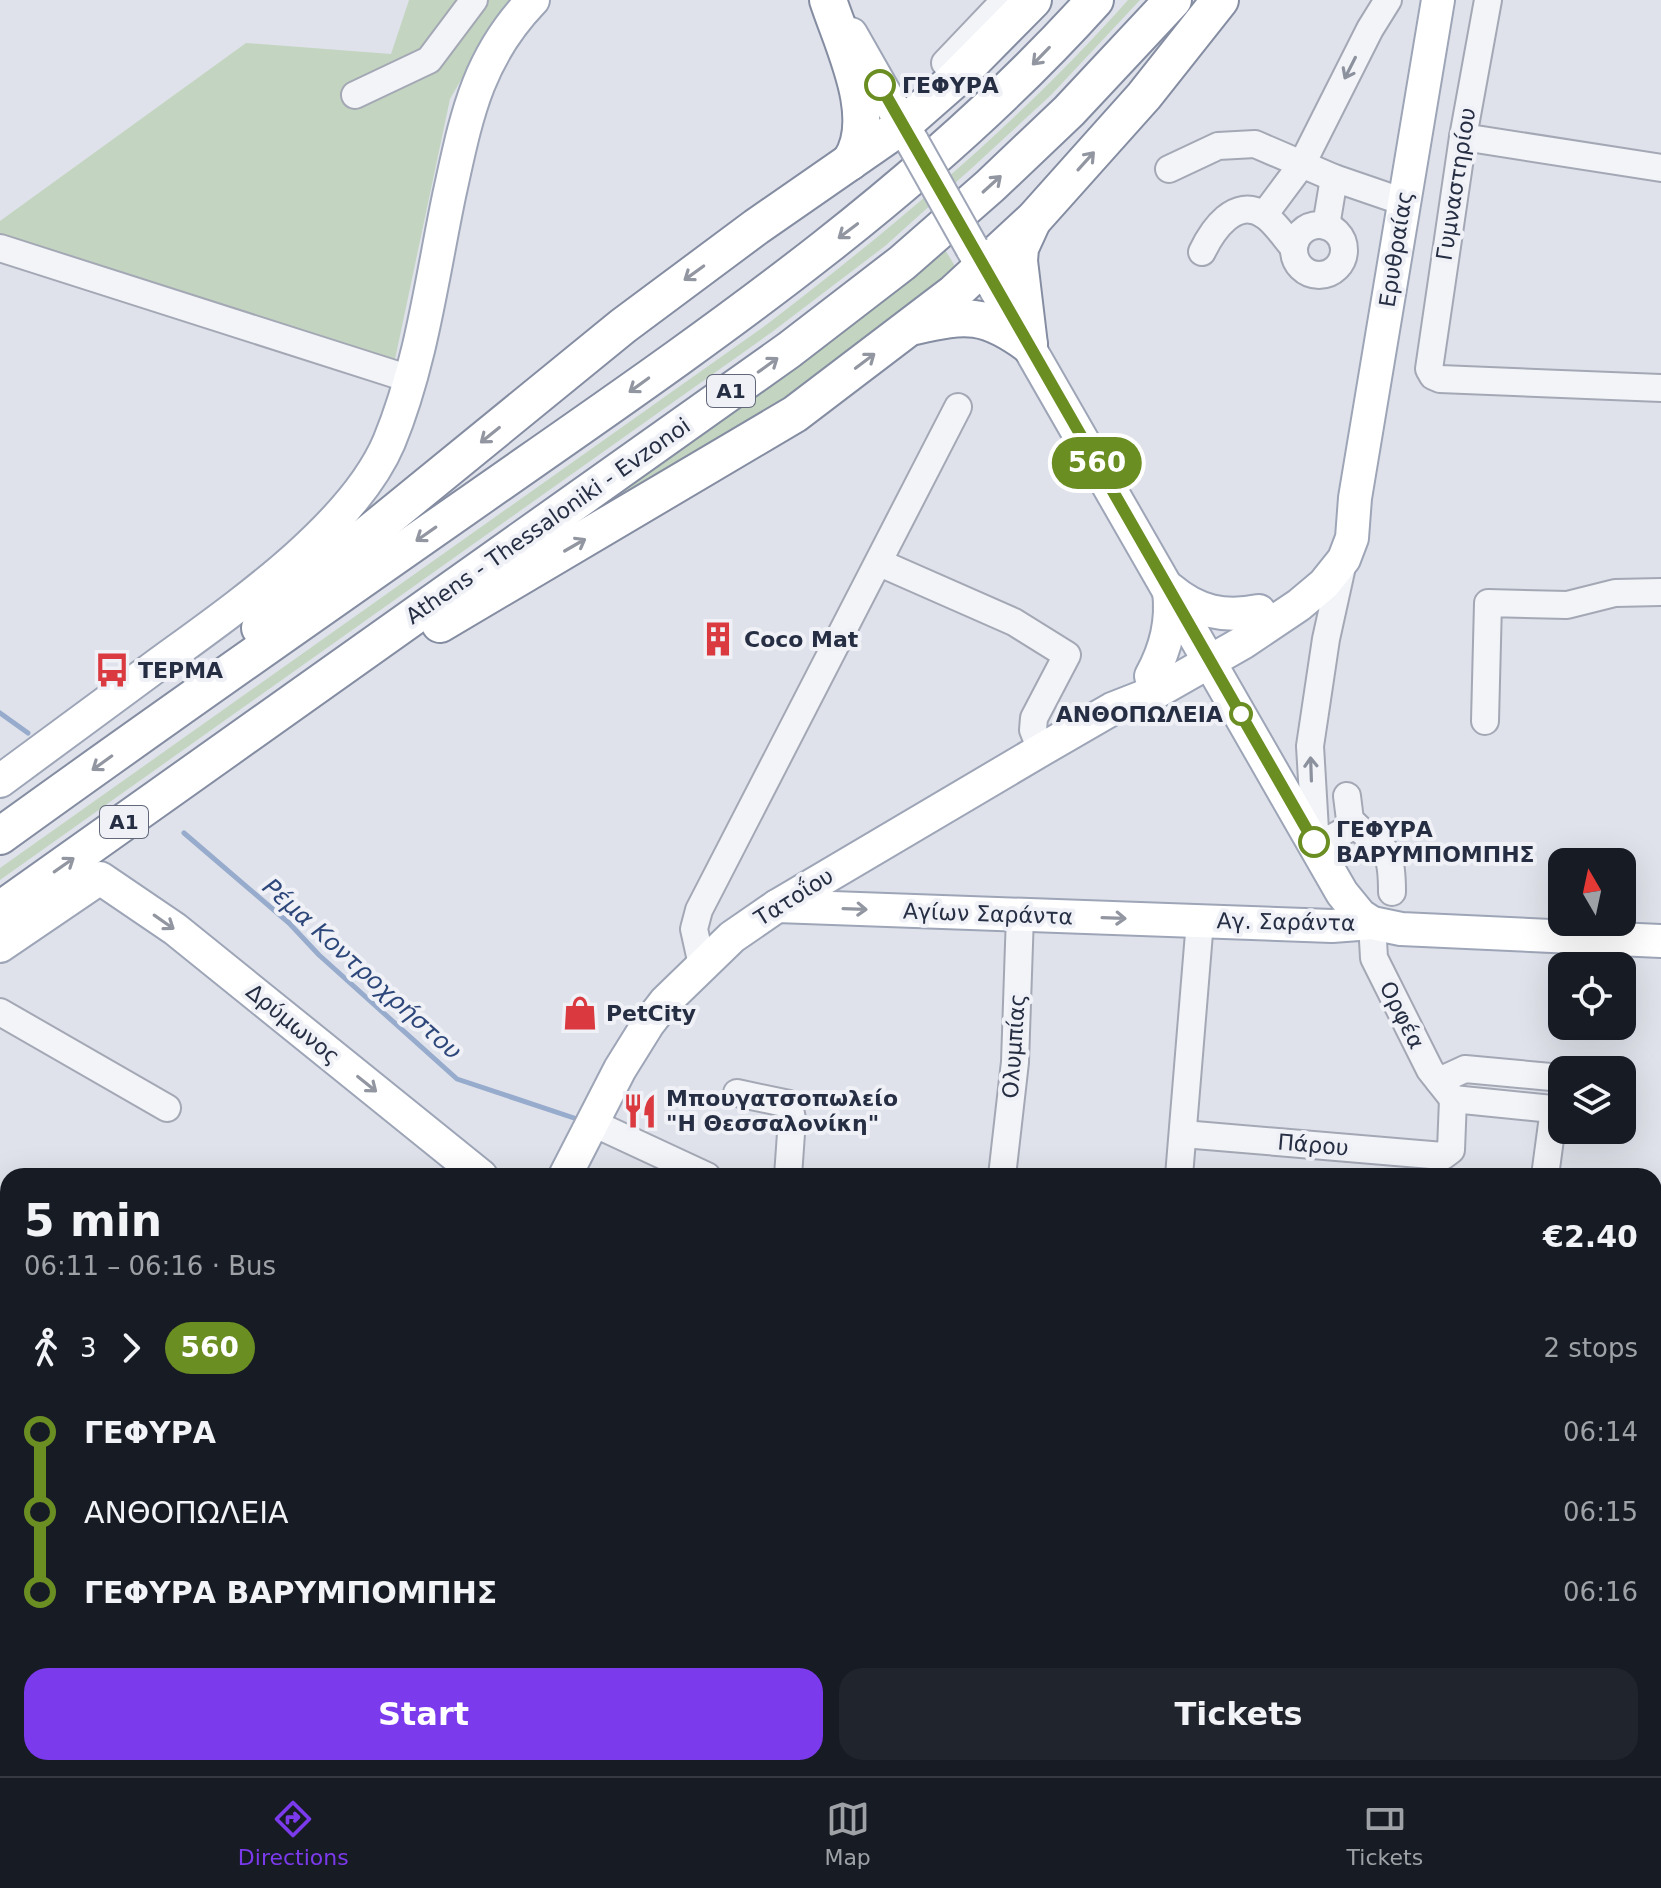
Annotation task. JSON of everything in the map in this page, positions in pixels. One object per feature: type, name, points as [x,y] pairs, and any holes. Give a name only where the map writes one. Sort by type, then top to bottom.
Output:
[{"type":"highway","points":[[830,0],[861,109],[861,142],[839,170]]},
{"type":"highway","points":[[165,717],[314,578],[623,326],[839,170],[908,134],[948,73],[1033,0]]},
{"type":"highway","name":"Α1","points":[[0,836],[614,403],[864,219],[1029,69],[1095,0]]},
{"type":"highway","name":"Athens - Thessaloniki - Evzonoi","points":[[0,910],[789,350],[902,263],[1069,111],[1173,0]]},
{"type":"highway","points":[[1029,345],[1019,261],[1024,236],[1034,219],[1144,96],[1220,0]]},
{"type":"highway","points":[[248,734],[285,717],[795,414],[910,327],[978,258],[1034,219]]},
{"type":"highway","points":[[910,327],[948,318],[970,317],[994,322],[1029,345]]},
{"type":"main road","points":[[0,781],[298,557],[332,523],[368,479],[388,444],[410,379],[463,134],[477,84],[512,22],[533,0]]},
{"type":"main road","name":"Ερυθραίας","points":[[830,0],[1316,847],[1351,905],[1372,923]]},
{"type":"main road","name":"Ερυθραίας","points":[[1206,652],[1299,605],[1324,584],[1344,559],[1352,538],[1355,498],[1438,0]]},
{"type":"main road","name":"Ερυθραίας","points":[[1206,652],[1315,569],[1346,524],[1355,498]]},
{"type":"main road","points":[[1169,588],[1192,605],[1220,614],[1240,615],[1259,611]]},
{"type":"main road","points":[[1169,588],[1168,634],[1154,684],[1193,689],[1236,706]]},
{"type":"main road","name":"Τατοΐου","points":[[569,1168],[620,1069],[648,1024],[665,1002],[732,937],[777,906],[1206,652]]},
{"type":"main road","name":"Δρύμωνος","points":[[0,946],[100,878],[175,929],[471,1168]]},
{"type":"main road","name":"Αγίων Σαράντα","points":[[777,906],[1200,921]]},
{"type":"main road","name":"Αγ. Σαράντα","points":[[1200,921],[1332,926],[1372,923]]},
{"type":"main road","points":[[1372,923],[1401,929],[1661,941]]},
{"type":"street","points":[[355,95],[429,60],[474,0]]},
{"type":"street","points":[[948,73],[1005,0]]},
{"type":"street","points":[[1264,215],[1302,164],[1370,29],[1388,0]]},
{"type":"street","name":"Γυμναστηρίου","points":[[1488,0],[1463,137],[1429,369],[1433,376],[1440,379],[1661,388]]},
{"type":"street","points":[[1463,137],[1661,168]]},
{"type":"street","points":[[1169,169],[1218,146],[1244,143],[1264,147],[1334,178],[1404,202]]},
{"type":"street","points":[[1326,226],[1334,178]]},
{"type":"street","points":[[1202,252],[1211,233],[1225,218],[1244,211],[1264,215],[1294,248]]},
{"type":"street","points":[[1316,225],[1326,226],[1337,233],[1344,249],[1340,264],[1333,271],[1317,276],[1306,272],[1297,263],[1294,248],[1304,230],[1316,225]]},
{"type":"street","points":[[0,248],[410,379]]},
{"type":"street","points":[[702,965],[694,929],[699,910],[958,407]]},
{"type":"street","name":"Ερυθραίας","points":[[1316,847],[1310,746],[1326,639],[1344,559]]},
{"type":"street","points":[[880,563],[1014,622],[1067,655],[1034,718],[1033,730],[1041,750]]},
{"type":"street","points":[[1485,721],[1488,603],[1567,605],[1615,593],[1661,592]]},
{"type":"street","points":[[1347,796],[1350,820],[1380,842],[1387,853],[1391,862],[1392,892]]},
{"type":"street","points":[[1316,847],[1355,825]]},
{"type":"street","name":"Ολυμπίας","points":[[1003,1168],[1015,1062],[1020,915]]},
{"type":"street","points":[[1180,1168],[1200,921]]},
{"type":"street","name":"Ορφέα","points":[[1372,923],[1374,958],[1430,1070],[1446,1090]]},
{"type":"street","points":[[0,1012],[167,1108]]},
{"type":"street","points":[[1446,1090],[1465,1069],[1548,1076]]},
{"type":"street","points":[[1446,1090],[1548,1108]]},
{"type":"street","name":"Πάρου","points":[[1183,1134],[1443,1156],[1451,1150],[1446,1090]]},
{"type":"street","points":[[737,1093],[789,1104],[792,1119],[789,1168]]},
{"type":"street","points":[[593,1123],[690,1168]]},
{"type":"street","points":[[1546,1168],[1549,1144]]},
{"type":"green space","points":[[409,0],[519,0],[487,35],[450,99],[394,364],[0,240],[0,221],[246,43],[391,54]]},
{"type":"green space","points":[[1128,0],[1140,0],[1051,95],[885,246],[772,332],[0,880],[0,868],[814,288],[909,211],[1000,130]]},
{"type":"green space","points":[[941,243],[958,271],[798,397],[468,595]]},
{"type":"waterway","name":"Ρέμα Κοντροχρήστου","points":[[0,713],[28,733]]},
{"type":"waterway","name":"Ρέμα Κοντροχρήστου","points":[[184,833],[289,923],[319,955],[457,1079],[577,1119]]},
{"type":"bus line","name":"560","points":[[880,85],[1314,842]]},
{"type":"place","name":"ΓΕΦΥΡΑ","points":[[880,85]]},
{"type":"place","name":"Coco Mat","points":[[718,639]]},
{"type":"place","name":"ΤΕΡΜΑ","points":[[112,670]]},
{"type":"place","name":"ΑΝΘΟΠΩΛΕΙΑ","points":[[1241,714]]},
{"type":"place","name":"ΓΕΦΥΡΑ ΒΑΡΥΜΠΟΜΠΗΣ","points":[[1314,842]]},
{"type":"place","name":"PetCity","points":[[580,1013]]},
{"type":"place","name":"Μπουγατσοπωλείο \"Η Θεσσαλονίκη\"","points":[[640,1111]]}]
